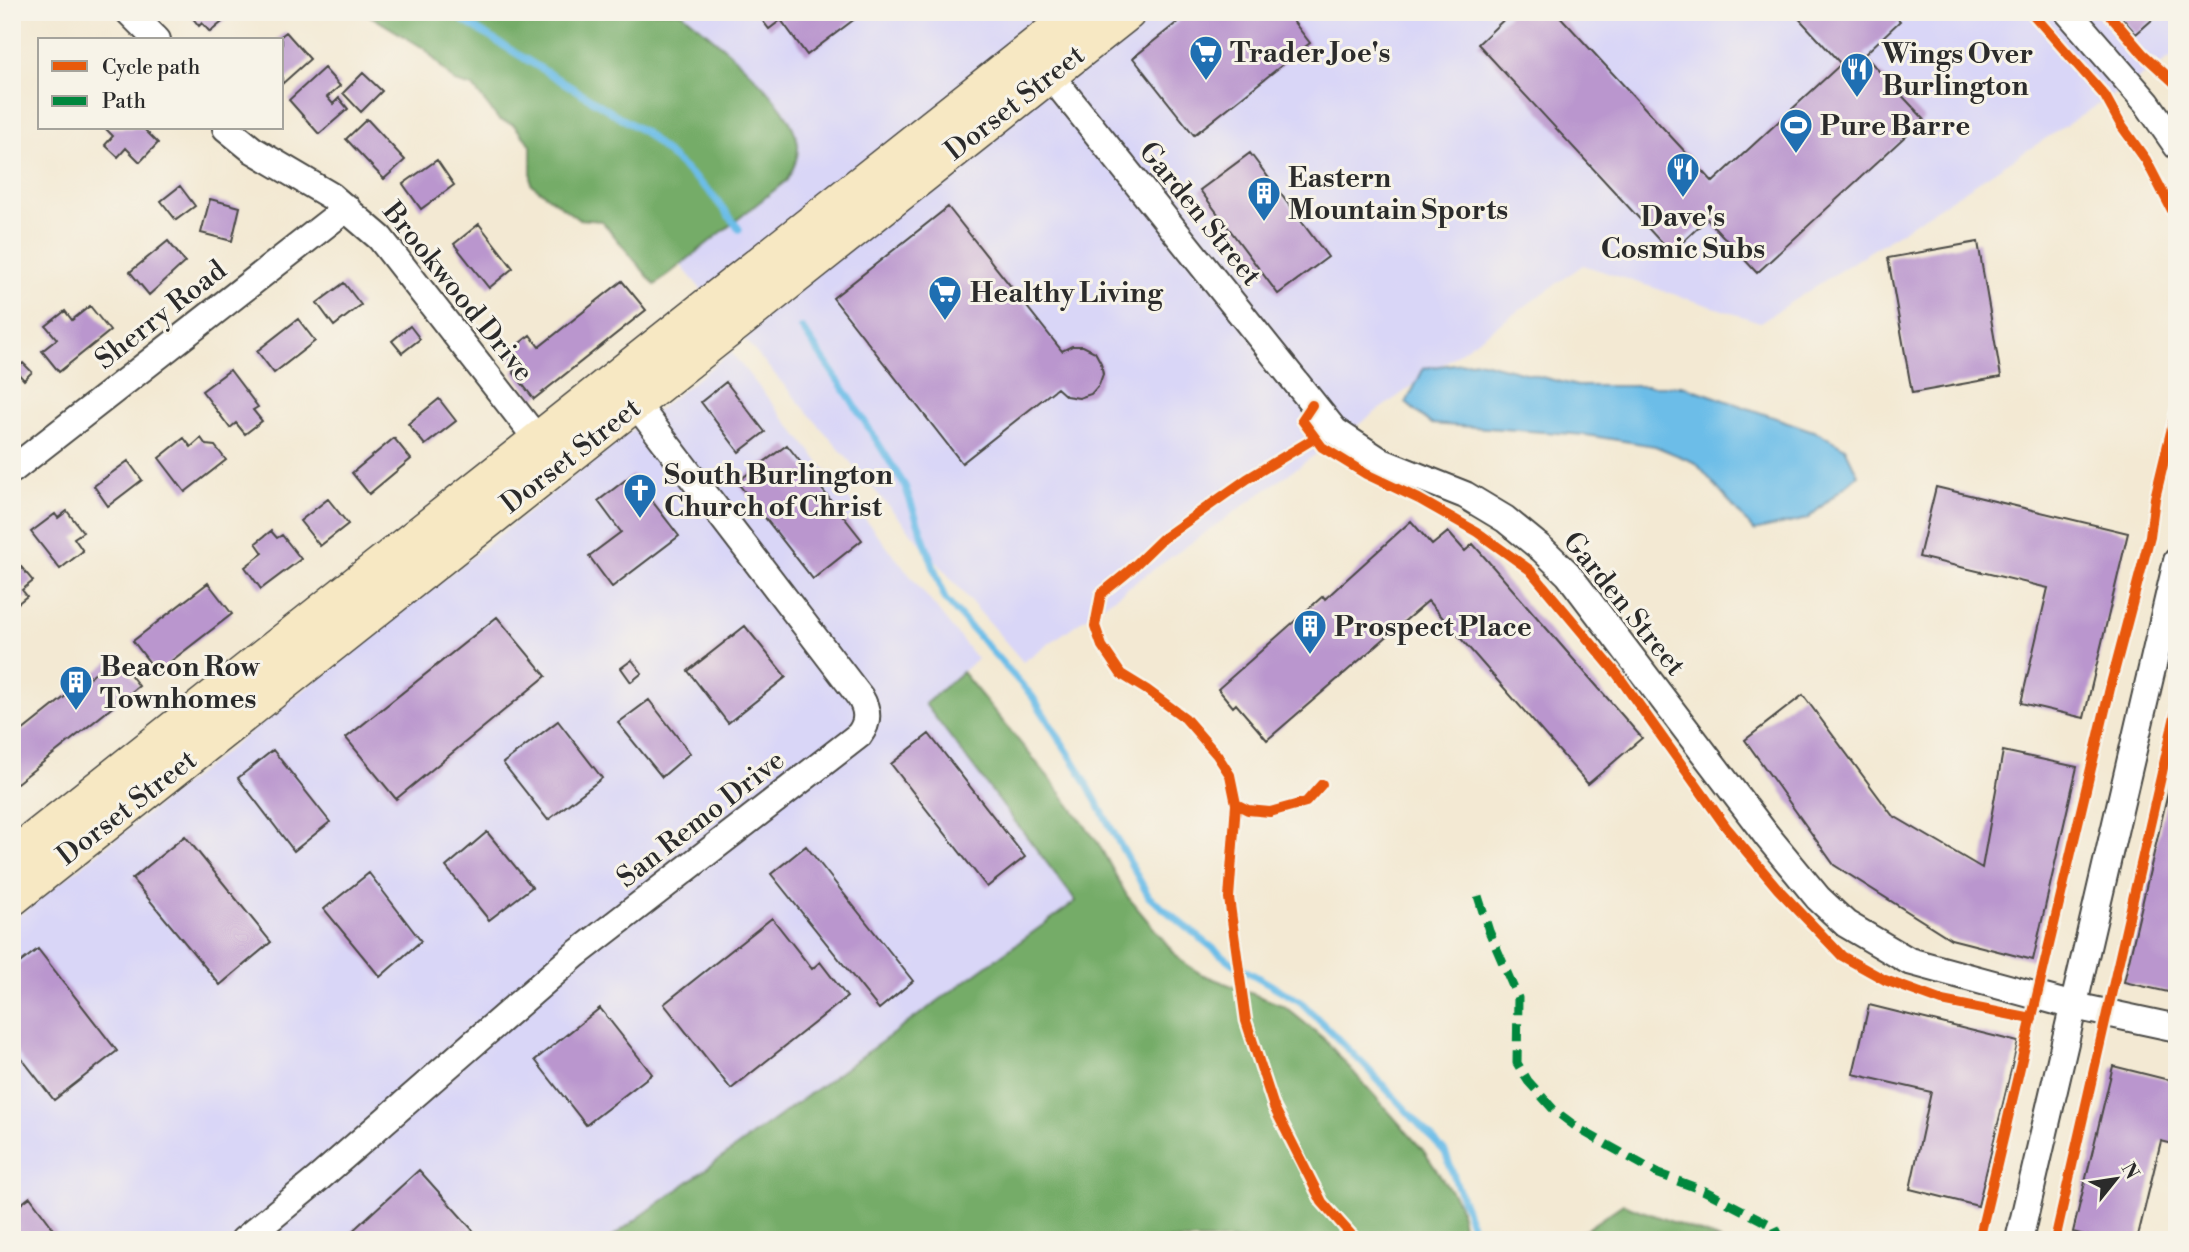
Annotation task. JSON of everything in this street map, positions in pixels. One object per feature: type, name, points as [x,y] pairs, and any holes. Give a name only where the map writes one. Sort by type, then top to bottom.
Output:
[{"type":"main road","name":"Dorset Street","points":[[1040,62],[1079,12]]},
{"type":"main road","name":"Dorset Street","points":[[12,897],[548,453],[1040,62],[1128,12]]},
{"type":"main road","name":"Dorset Street","points":[[12,858],[548,453]]},
{"type":"street","points":[[129,12],[155,38]]},
{"type":"street","points":[[2068,12],[2131,83],[2177,146]]},
{"type":"street","name":"Garden Street","points":[[1040,62],[1335,431],[1382,462],[1465,495],[1505,519],[1568,574],[1768,836],[1818,898],[1846,924],[1909,961],[2074,1006],[2177,1028]]},
{"type":"street","name":"Brookwood Drive","points":[[228,130],[253,150],[347,208],[380,238],[548,453]]},
{"type":"street","name":"Sherry Road","points":[[12,470],[347,208]]},
{"type":"street","name":"San Remo Drive","points":[[244,1240],[575,956],[865,727],[865,706],[860,697],[626,391]]},
{"type":"street","points":[[2019,1240],[2177,561]]},
{"type":"shaded area","points":[[462,12],[2177,12],[2177,54],[1760,322],[1583,265],[1023,662]]},
{"type":"shaded area","points":[[731,352],[977,659],[925,704],[1076,901],[608,1240],[12,1240],[12,921]]},
{"type":"green space","points":[[364,12],[681,12],[750,72],[782,109],[793,127],[798,144],[795,163],[787,180],[655,285],[602,221],[578,219],[531,184],[531,145],[513,124],[499,120],[473,87],[455,82],[425,49]]},
{"type":"green space","points":[[962,672],[1051,780],[1098,843],[1127,896],[1180,960],[1201,974],[1284,1006],[1323,1038],[1423,1150],[1458,1202],[1466,1240],[608,1240],[1076,901],[925,704]]},
{"type":"green space","points":[[1623,1204],[1721,1240],[1570,1240]]},
{"type":"water","points":[[1478,361],[1577,386],[1684,386],[1819,433],[1845,448],[1858,475],[1807,519],[1754,531],[1696,463],[1655,446],[1586,435],[1431,424],[1406,403],[1424,368]]},
{"type":"building","points":[[188,12],[232,14],[210,32],[202,23],[199,26]]},
{"type":"building","points":[[756,12],[864,12],[807,55],[781,20],[769,29]]},
{"type":"building","name":"Trader Joe's","points":[[1190,12],[1286,12],[1310,43],[1194,135],[1133,58]]},
{"type":"building","points":[[1512,12],[1556,12],[1713,182],[1841,64],[1793,12],[1892,12],[1900,21],[1864,55],[1924,119],[1757,273],[1707,219],[1671,253],[1478,44]]},
{"type":"building","points":[[2117,12],[2161,12],[2136,34]]},
{"type":"building","points":[[286,32],[310,59],[284,82],[284,38],[278,38]]},
{"type":"building","points":[[324,68],[340,86],[327,97],[333,104],[339,98],[348,109],[319,134],[289,100]]},
{"type":"building","points":[[363,73],[382,91],[361,112],[343,93]]},
{"type":"building","points":[[367,119],[405,160],[384,179],[346,139]]},
{"type":"building","points":[[107,130],[145,130],[158,143],[140,162],[126,148],[118,157],[105,145],[113,136]]},
{"type":"building","name":"Eastern Mountain Sports","points":[[1250,153],[1328,257],[1278,294],[1200,190]]},
{"type":"building","points":[[437,160],[454,185],[421,209],[403,184]]},
{"type":"building","points":[[180,186],[195,206],[176,220],[161,201]]},
{"type":"building","points":[[210,199],[240,207],[232,241],[201,233]]},
{"type":"building","name":"Healthy Living","points":[[948,207],[1062,351],[1072,346],[1083,346],[1095,352],[1103,374],[1099,385],[1091,394],[1079,398],[1066,396],[1057,388],[962,463],[833,298]]},
{"type":"building","points":[[479,224],[513,268],[489,288],[454,244]]},
{"type":"building","points":[[168,241],[185,262],[149,295],[130,272]]},
{"type":"building","points":[[1978,242],[2001,377],[1912,393],[1888,258]]},
{"type":"building","points":[[622,281],[646,310],[534,399],[513,372],[518,368],[506,354],[530,335],[539,347]]},
{"type":"building","points":[[344,283],[361,305],[334,326],[317,303]]},
{"type":"building","points":[[90,306],[110,331],[59,372],[42,351],[57,339],[46,326],[65,311],[72,320]]},
{"type":"building","points":[[298,319],[315,341],[274,373],[257,351]]},
{"type":"building","points":[[410,326],[420,339],[402,353],[392,341]]},
{"type":"building","points":[[23,363],[32,372],[24,380],[15,370]]},
{"type":"building","points":[[230,370],[258,407],[253,410],[262,421],[245,434],[236,423],[230,428],[202,391]]},
{"type":"building","points":[[726,382],[765,432],[739,452],[701,402]]},
{"type":"building","points":[[439,399],[456,421],[425,445],[408,424]]},
{"type":"building","points":[[184,438],[191,447],[201,438],[206,445],[215,446],[226,460],[185,492],[159,458]]},
{"type":"building","points":[[394,438],[411,459],[369,494],[352,473]]},
{"type":"building","points":[[787,445],[862,540],[813,579],[737,482]]},
{"type":"building","points":[[128,461],[142,480],[108,506],[94,486]]},
{"type":"building","name":"South Burlington Church of Christ","points":[[632,475],[679,536],[612,587],[589,556],[621,532],[598,501]]},
{"type":"building","points":[[1936,487],[2128,533],[2084,718],[2021,703],[2048,588],[1919,557]]},
{"type":"building","points":[[328,499],[348,524],[320,546],[300,521]]},
{"type":"building","points":[[67,511],[83,532],[74,538],[83,551],[60,569],[31,532],[55,514],[58,518]]},
{"type":"building","name":"Prospect Place","points":[[1411,521],[1432,545],[1448,532],[1465,551],[1473,544],[1642,738],[1588,784],[1428,601],[1267,740],[1236,704],[1233,707],[1218,689],[1323,596],[1325,599]]},
{"type":"building","points":[[271,531],[277,538],[282,535],[301,559],[261,589],[245,567],[263,553],[256,543]]},
{"type":"building","points":[[12,556],[33,581],[22,590],[27,596],[12,608]]},
{"type":"building","name":"Beacon Row Townhomes","points":[[208,583],[232,614],[157,672],[133,641]]},
{"type":"building","points":[[497,617],[546,676],[396,799],[346,738]]},
{"type":"building","points":[[745,626],[786,677],[728,723],[688,671]]},
{"type":"building","name":"Beacon Row Townhomes","points":[[116,656],[139,686],[12,787],[12,739]]},
{"type":"building","points":[[632,660],[642,673],[631,682],[621,668]]},
{"type":"building","points":[[1803,695],[1892,815],[1982,868],[2003,751],[2077,767],[2033,960],[1951,939],[1834,865],[1745,740]]},
{"type":"building","points":[[649,700],[690,753],[662,777],[618,723]]},
{"type":"building","points":[[558,721],[602,778],[548,820],[503,763]]},
{"type":"building","points":[[929,734],[1025,857],[987,887],[891,764]]},
{"type":"building","points":[[273,750],[330,822],[294,851],[238,778]]},
{"type":"building","points":[[2170,784],[2177,785],[2177,994],[2124,982]]},
{"type":"building","points":[[487,832],[532,887],[489,920],[446,867]]},
{"type":"building","points":[[185,836],[271,942],[220,985],[132,879]]},
{"type":"building","points":[[806,846],[913,981],[879,1009],[771,874]]},
{"type":"building","points":[[369,873],[421,941],[380,977],[324,909]]},
{"type":"building","points":[[772,918],[812,969],[820,962],[847,997],[731,1089],[664,1004]]},
{"type":"building","points":[[38,949],[117,1051],[54,1100],[12,1046],[12,969]]},
{"type":"building","points":[[1869,1005],[2018,1042],[1978,1206],[1910,1189],[1931,1092],[1853,1074]]},
{"type":"building","points":[[600,1008],[652,1074],[586,1125],[535,1060]]},
{"type":"building","points":[[2113,1066],[2177,1082],[2177,1145],[2161,1141],[2137,1240],[2103,1240],[2073,1232]]},
{"type":"building","points":[[419,1170],[478,1236],[474,1240],[354,1240],[349,1234]]},
{"type":"building","points":[[30,1197],[62,1240],[12,1240],[12,1211]]},
{"type":"waterway","points":[[449,12],[644,132],[710,192],[739,229]]},
{"type":"waterway","points":[[802,328],[905,486],[945,599],[1032,696],[1078,768],[1149,897],[1229,961],[1301,1002],[1366,1067],[1445,1152],[1477,1240]]},
{"type":"marked path","points":[[1478,896],[1489,931],[1518,998],[1517,1063],[1528,1081],[1554,1110],[1579,1129],[1659,1174],[1705,1191],[1775,1227],[1781,1240]]},
{"type":"cycle path","points":[[2031,12],[2105,96],[2121,125],[2146,160],[2177,220]]},
{"type":"cycle path","points":[[2107,12],[2143,54],[2177,85]]},
{"type":"cycle path","points":[[1312,405],[1302,420],[1322,447],[1366,474],[1419,499],[1477,532],[1530,570],[1617,674],[1726,827],[1778,889],[1842,956],[1885,980],[1942,1001],[2032,1019]]},
{"type":"cycle path","points":[[1979,1240],[2112,680],[2150,536],[2155,498],[2177,407]]},
{"type":"cycle path","points":[[1315,438],[1247,479],[1162,539],[1101,594],[1095,626],[1102,646],[1121,674],[1185,718],[1217,755],[1230,775],[1236,804],[1229,898],[1246,1021],[1274,1107],[1322,1202],[1356,1240]]},
{"type":"cycle path","points":[[2055,1240],[2177,707]]},
{"type":"cycle path","points":[[1236,804],[1248,810],[1270,812],[1306,802],[1322,784]]},
{"type":"place","name":"Trader Joe's","points":[[1206,82]]},
{"type":"place","name":"Wings Over Burlington","points":[[1857,99]]},
{"type":"place","name":"Pure Barre","points":[[1796,155]]},
{"type":"place","name":"Dave's Cosmic Subs","points":[[1683,199]]},
{"type":"place","name":"Eastern Mountain Sports","points":[[1264,223]]},
{"type":"place","name":"Healthy Living","points":[[945,322]]},
{"type":"place","name":"South Burlington Church of Christ","points":[[640,520]]},
{"type":"place","name":"Prospect Place","points":[[1310,656]]},
{"type":"place","name":"Beacon Row Townhomes","points":[[76,712]]}]
